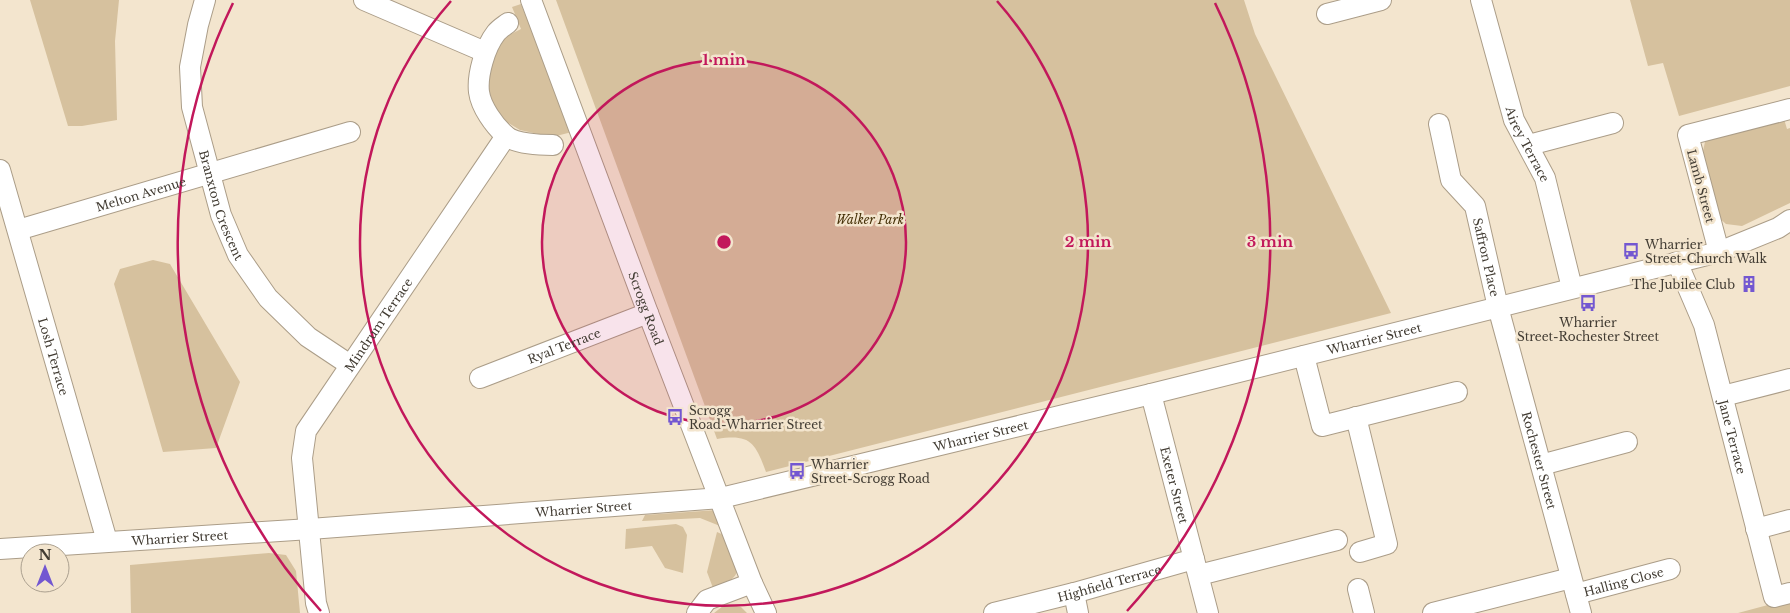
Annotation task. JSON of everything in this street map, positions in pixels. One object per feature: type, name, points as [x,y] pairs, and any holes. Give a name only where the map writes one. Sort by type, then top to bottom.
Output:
[{"type":"street","name":"Branxton Crescent","points":[[205,0],[190,67],[192,107],[222,215],[238,255],[268,298],[308,337],[350,365]]},
{"type":"street","points":[[364,0],[485,52]]},
{"type":"street","name":"Scrogg Road","points":[[531,0],[648,312],[721,498],[752,583],[766,613]]},
{"type":"street","points":[[1327,14],[1381,0]]},
{"type":"street","name":"Airey Terrace","points":[[1480,0],[1514,120],[1545,178],[1572,288]]},
{"type":"street","points":[[508,23],[496,32],[485,52],[479,92],[487,112],[506,136],[532,144],[554,145]]},
{"type":"street","name":"Lamb Street","points":[[1719,252],[1688,135],[1790,109]]},
{"type":"street","points":[[1529,145],[1613,123]]},
{"type":"street","name":"Saffron Place","points":[[1439,124],[1451,180],[1475,206],[1498,307]]},
{"type":"street","name":"Melton Avenue","points":[[18,230],[350,132]]},
{"type":"street","name":"Mindrum Terrace","points":[[319,613],[316,603],[302,458],[306,431],[506,136]]},
{"type":"street","name":"Losh Terrace","points":[[0,170],[107,541]]},
{"type":"street","name":"Wharrier Street","points":[[0,549],[310,529],[721,498],[1151,394],[1719,252],[1778,228],[1790,220]]},
{"type":"street","name":"Jane Terrace","points":[[1677,262],[1704,325],[1774,597],[1790,592]]},
{"type":"street","name":"Rochester Street","points":[[1498,307],[1576,595]]},
{"type":"street","name":"Ryal Terrace","points":[[480,378],[648,312]]},
{"type":"street","points":[[1304,356],[1322,426],[1457,392]]},
{"type":"street","points":[[1723,396],[1790,379]]},
{"type":"street","name":"Exeter Street","points":[[1151,394],[1208,613]]},
{"type":"street","points":[[1356,417],[1387,544],[1360,552]]},
{"type":"street","points":[[1541,465],[1627,442]]},
{"type":"street","points":[[1756,529],[1790,520]]},
{"type":"street","points":[[1196,567],[1337,540]]},
{"type":"street","name":"Highfield Terrace","points":[[994,613],[1074,593],[1196,567]]},
{"type":"street","name":"Halling Close","points":[[1434,613],[1576,595],[1670,569]]},
{"type":"street","points":[[697,613],[707,600],[752,583]]},
{"type":"street","points":[[1358,589],[1364,613]]},
{"type":"street","points":[[1074,593],[1078,613]]},
{"type":"green space","points":[[30,0],[119,0],[115,41],[117,120],[82,126],[68,126]]},
{"type":"green space","name":"Walker Park","points":[[556,0],[1244,0],[1255,34],[1391,313],[766,472],[758,453],[750,442],[737,438],[717,439]]},
{"type":"green space","points":[[1630,0],[1790,0],[1790,86],[1679,116],[1663,63],[1648,66]]},
{"type":"green space","points":[[521,4],[572,132],[552,137],[520,130],[500,118],[489,95],[488,71],[493,47],[521,29],[512,7]]},
{"type":"green space","points":[[1784,119],[1787,129],[1790,128],[1790,203],[1742,226],[1726,224],[1716,215],[1703,151],[1705,142],[1711,137]]},
{"type":"green space","points":[[153,260],[170,264],[240,382],[216,448],[163,452],[114,284],[120,269]]},
{"type":"green space","points":[[717,510],[725,528],[700,518],[642,521],[645,515]]},
{"type":"green space","points":[[676,524],[683,527],[687,535],[683,573],[665,568],[652,546],[625,549],[626,529]]},
{"type":"green space","points":[[717,532],[726,536],[737,561],[738,568],[732,579],[713,588],[707,572]]},
{"type":"green space","points":[[269,553],[286,555],[296,571],[300,613],[131,613],[130,565]]},
{"type":"green space","points":[[1790,599],[1790,613],[1738,613]]},
{"type":"green space","points":[[723,606],[741,607],[747,613],[714,613]]},
{"type":"place","name":"Wharrier Street-Church Walk","points":[[1631,251]]},
{"type":"place","name":"The Jubilee Club","points":[[1749,284]]},
{"type":"place","name":"Wharrier Street-Rochester Street","points":[[1588,303]]},
{"type":"place","name":"Scrogg Road-Wharrier Street","points":[[675,417]]},
{"type":"place","name":"Wharrier Street-Scrogg Road","points":[[797,471]]}]
